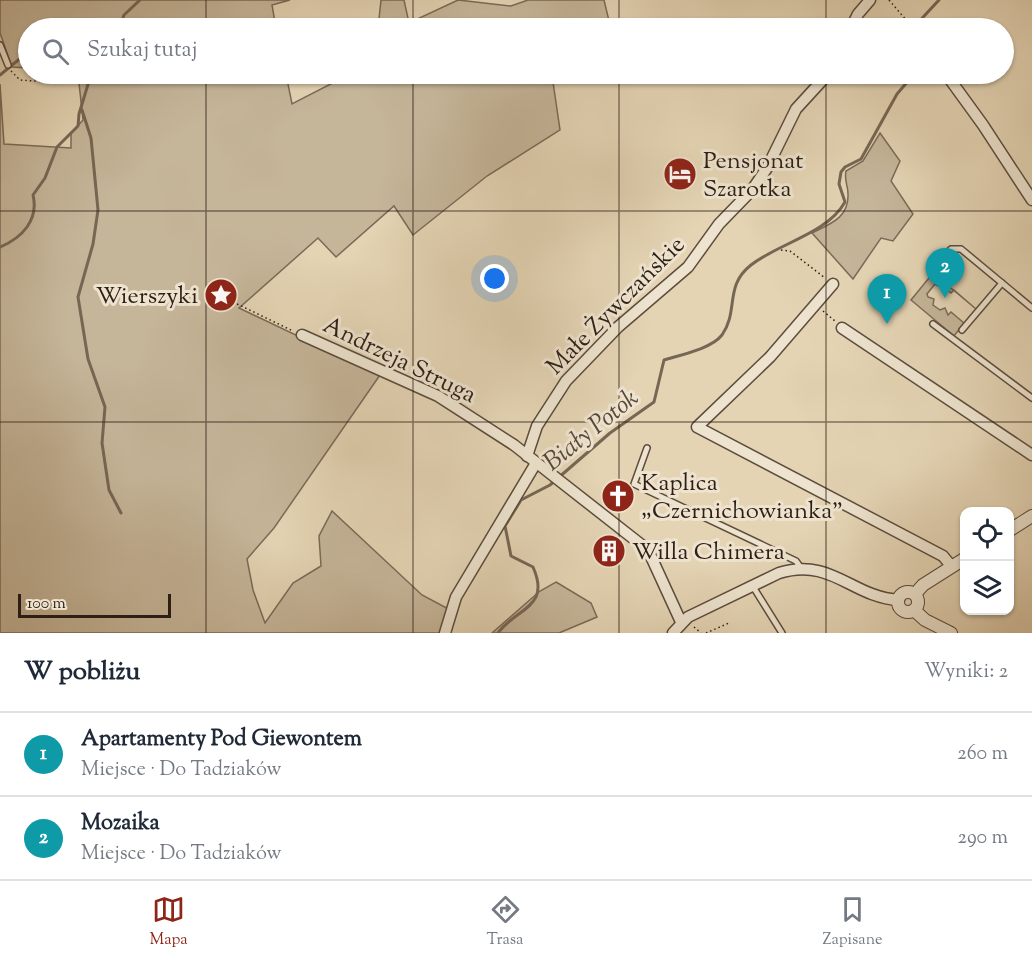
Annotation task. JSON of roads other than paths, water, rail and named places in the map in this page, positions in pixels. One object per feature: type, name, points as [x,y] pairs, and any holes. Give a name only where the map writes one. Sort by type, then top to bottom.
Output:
[{"type":"street","points":[[856,18],[870,0]]},
{"type":"street","name":"Małe Żywczańskie","points":[[527,456],[537,426],[566,381],[618,327],[688,267],[720,224],[752,190],[767,168],[796,109],[819,84]]},
{"type":"street","points":[[953,84],[1032,200]]},
{"type":"street","points":[[833,284],[770,357],[696,427],[943,556],[952,567]]},
{"type":"street","points":[[842,328],[1032,455]]},
{"type":"street","name":"Andrzeja Struga","points":[[302,335],[450,402],[527,456],[648,550],[687,623]]},
{"type":"street","points":[[445,633],[456,597],[536,463]]},
{"type":"street","points":[[1014,528],[1030,521]]},
{"type":"street","points":[[915,594],[921,587],[961,561]]},
{"type":"street","points":[[673,633],[752,585],[779,573],[801,568],[822,570],[879,597],[899,600]]},
{"type":"street","points":[[899,600],[906,592],[915,594]]},
{"type":"street","points":[[914,610],[918,602],[915,594]]},
{"type":"street","points":[[899,600],[903,610],[914,610],[925,620],[951,633]]},
{"type":"lane","points":[[0,45],[8,65]]},
{"type":"lane","points":[[932,268],[947,251],[955,247],[967,253],[1032,308]]},
{"type":"lane","points":[[962,330],[1002,283]]},
{"type":"lane","points":[[933,324],[1032,398]]},
{"type":"lane","points":[[647,448],[634,484],[796,561],[801,568]]},
{"type":"lane","points":[[752,585],[782,633]]},
{"type":"waterway","points":[[123,18],[140,0]]},
{"type":"waterway","name":"Biały Potok","points":[[922,18],[939,0]]},
{"type":"waterway","points":[[0,75],[18,60]]},
{"type":"waterway","points":[[0,247],[22,233],[31,220],[33,195],[45,178],[57,147],[78,126],[79,114],[88,84]]},
{"type":"waterway","name":"Biały Potok","points":[[498,633],[529,606],[538,591],[533,567],[511,556],[505,526],[521,500],[550,485],[610,433],[654,402],[664,360],[703,348],[722,335],[730,317],[737,281],[751,265],[815,230],[837,213],[845,202],[839,184],[841,172],[845,167],[861,159],[897,94],[906,84]]},
{"type":"waterway","points":[[82,110],[91,138],[98,210],[93,244],[78,297],[88,359],[105,407],[102,443],[109,490],[121,513]]},
{"type":"place","name":"Pensjonat Szarotka","points":[[680,174]]},
{"type":"place","name":"Wierszyki","points":[[221,295]]},
{"type":"place","name":"Mozaika","points":[[945,298]]},
{"type":"place","name":"Apartamenty Pod Giewontem","points":[[887,324]]},
{"type":"place","name":"Kaplica „Czernichowianka\"","points":[[618,496]]},
{"type":"place","name":"Willa Chimera","points":[[609,551]]}]
